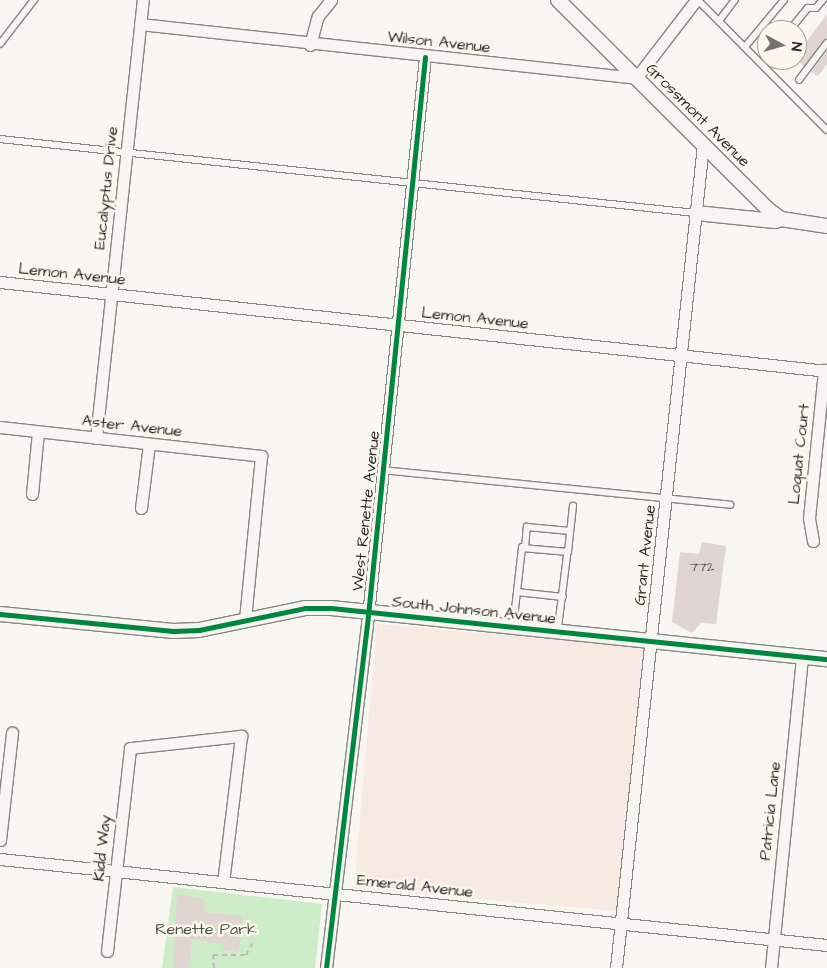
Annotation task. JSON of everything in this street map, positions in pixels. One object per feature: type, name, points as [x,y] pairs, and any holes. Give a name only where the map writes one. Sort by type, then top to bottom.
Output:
[{"type":"street","name":"Eucalyptus Drive","points":[[96,438],[143,0]]},
{"type":"street","points":[[310,45],[318,16],[331,0]]},
{"type":"street","name":"Grossmont Avenue","points":[[558,0],[703,145],[781,219]]},
{"type":"street","points":[[636,78],[697,0]]},
{"type":"street","name":"Wilson Avenue","points":[[140,24],[310,45],[636,78]]},
{"type":"street","name":"West Renette Avenue","points":[[326,968],[368,611],[425,57]]},
{"type":"street","name":"Grant Avenue","points":[[616,968],[703,145]]},
{"type":"street","points":[[696,213],[775,221],[781,219],[827,226]]},
{"type":"street","name":"Lemon Avenue","points":[[0,282],[825,371]]},
{"type":"street","name":"Loquat Court","points":[[813,541],[809,518],[825,371]]},
{"type":"street","name":"Aster Avenue","points":[[0,427],[261,456],[245,620]]},
{"type":"street","points":[[32,494],[38,432]]},
{"type":"street","points":[[142,508],[149,444]]},
{"type":"street","name":"South Johnson Avenue","points":[[0,614],[173,631],[198,630],[305,608],[368,611],[827,659]]},
{"type":"street","name":"Patricia Lane","points":[[771,968],[802,657]]},
{"type":"street","points":[[0,840],[12,733]]},
{"type":"street","name":"Kidd Way","points":[[107,952],[130,748],[241,736],[223,882]]},
{"type":"street","name":"Emerald Avenue","points":[[0,858],[827,945]]},
{"type":"lane","points":[[0,44],[34,0]]},
{"type":"lane","points":[[697,0],[827,130]]},
{"type":"lane","points":[[718,21],[735,0]]},
{"type":"lane","points":[[744,47],[784,0]]},
{"type":"lane","points":[[798,20],[808,8],[816,8],[823,0]]},
{"type":"lane","points":[[799,80],[827,43]]},
{"type":"lane","points":[[0,139],[126,154],[696,213]]},
{"type":"lane","points":[[382,470],[730,505]]},
{"type":"lane","points":[[558,632],[573,506]]},
{"type":"lane","points":[[513,627],[527,526],[570,531]]},
{"type":"lane","points":[[525,548],[568,552]]},
{"type":"lane","points":[[517,592],[563,597]]},
{"type":"path","points":[[214,968],[212,955],[246,955],[252,944]]},
{"type":"shaded area","points":[[377,624],[644,647],[621,911],[354,888]]},
{"type":"green space","name":"Renette Park","points":[[173,887],[322,904],[315,968],[162,968]]},
{"type":"building","points":[[827,14],[827,38],[807,62],[807,41]]},
{"type":"building","points":[[827,51],[827,64],[818,76],[811,72]]},
{"type":"building","points":[[702,542],[726,546],[716,624],[701,623],[692,633],[672,622],[680,552],[699,554]]},
{"type":"building","points":[[177,894],[204,899],[205,912],[243,916],[239,952],[223,950],[223,944],[192,939],[189,968],[173,968]]},
{"type":"cycle path","points":[[326,968],[367,625],[425,57]]},
{"type":"cycle path","points":[[0,614],[173,631],[199,630],[305,608],[331,608],[827,659]]}]
